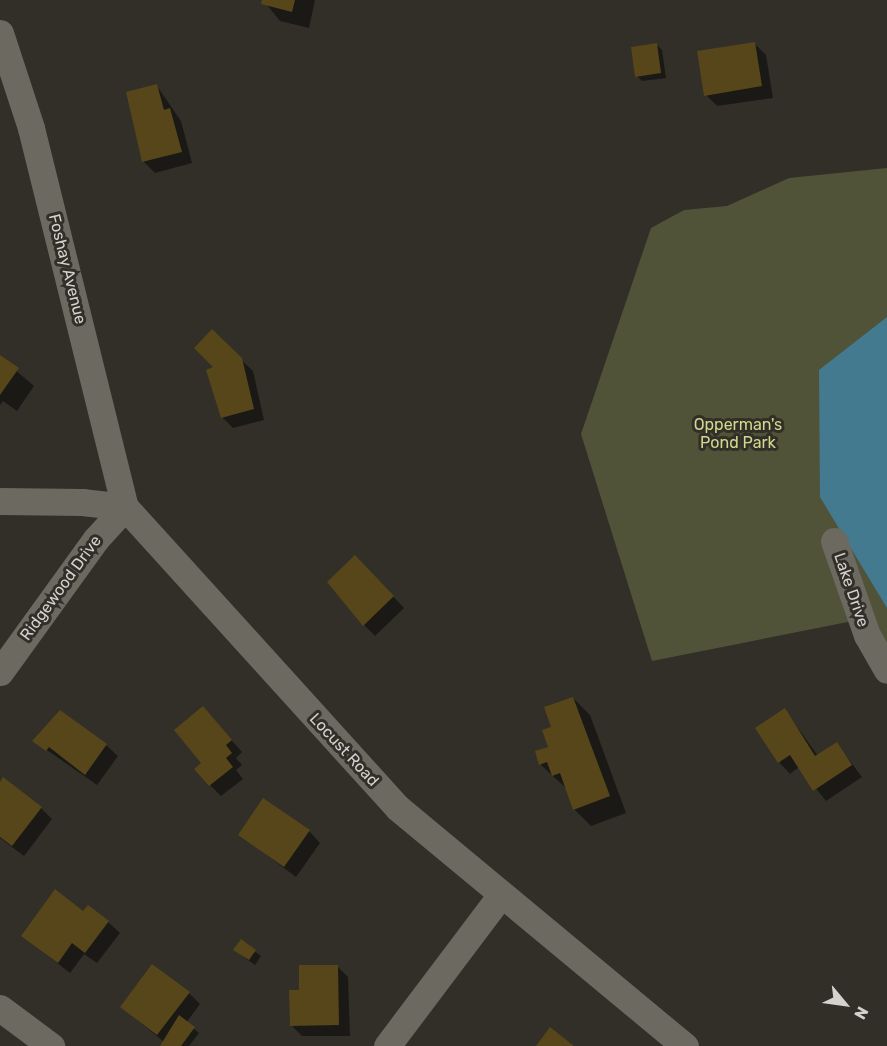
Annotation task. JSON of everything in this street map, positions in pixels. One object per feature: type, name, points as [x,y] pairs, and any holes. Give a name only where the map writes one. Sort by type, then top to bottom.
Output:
[{"type":"street","name":"Foshay Avenue","points":[[0,33],[32,128],[125,507]]},
{"type":"street","points":[[0,501],[82,502],[125,507]]},
{"type":"street","name":"Ridgewood Drive","points":[[0,672],[96,539],[125,507]]},
{"type":"street","name":"Locust Road","points":[[125,507],[398,808],[500,896],[685,1046]]},
{"type":"street","name":"Lake Drive","points":[[834,541],[867,635],[887,670]]},
{"type":"street","points":[[387,1046],[500,896]]},
{"type":"street","points":[[0,1008],[51,1046]]},
{"type":"green space","name":"Opperman's Pond Park","points":[[887,168],[887,650],[868,618],[652,661],[581,434],[651,228],[684,210],[727,206],[789,178]]},
{"type":"water","points":[[887,317],[887,608],[820,497],[819,370]]},
{"type":"building","points":[[262,0],[295,0],[292,12],[261,4]]},
{"type":"building","points":[[755,42],[762,86],[704,96],[697,51]]},
{"type":"building","points":[[657,43],[661,73],[635,77],[631,47]]},
{"type":"building","points":[[157,84],[164,110],[170,108],[182,152],[142,162],[126,92]]},
{"type":"building","points":[[212,329],[242,358],[254,409],[221,418],[206,370],[213,367],[194,348]]},
{"type":"building","points":[[0,355],[19,368],[0,395]]},
{"type":"building","points":[[355,555],[394,596],[363,626],[327,582]]},
{"type":"building","points":[[573,697],[610,796],[573,810],[560,773],[552,776],[547,762],[539,765],[535,751],[548,747],[542,730],[551,727],[544,707]]},
{"type":"building","points":[[203,706],[232,740],[226,745],[232,753],[226,758],[233,767],[209,786],[194,769],[201,763],[174,730]]},
{"type":"building","points":[[785,708],[815,756],[837,742],[852,765],[813,791],[790,755],[778,763],[755,728]]},
{"type":"building","points":[[60,710],[107,744],[85,775],[49,747],[46,751],[32,741]]},
{"type":"building","points":[[3,777],[42,807],[12,846],[0,837],[0,782]]},
{"type":"building","points":[[263,798],[310,830],[284,867],[238,835]]},
{"type":"building","points":[[55,889],[83,911],[88,905],[109,921],[85,953],[72,943],[58,963],[21,936]]},
{"type":"building","points":[[241,939],[256,950],[249,960],[233,950]]},
{"type":"building","points":[[152,964],[190,992],[157,1035],[120,1007]]},
{"type":"building","points":[[299,965],[338,965],[339,1025],[290,1026],[289,990],[299,990]]},
{"type":"building","points":[[179,1015],[195,1027],[181,1046],[160,1046]]},
{"type":"building","points":[[550,1027],[574,1046],[536,1046]]}]
